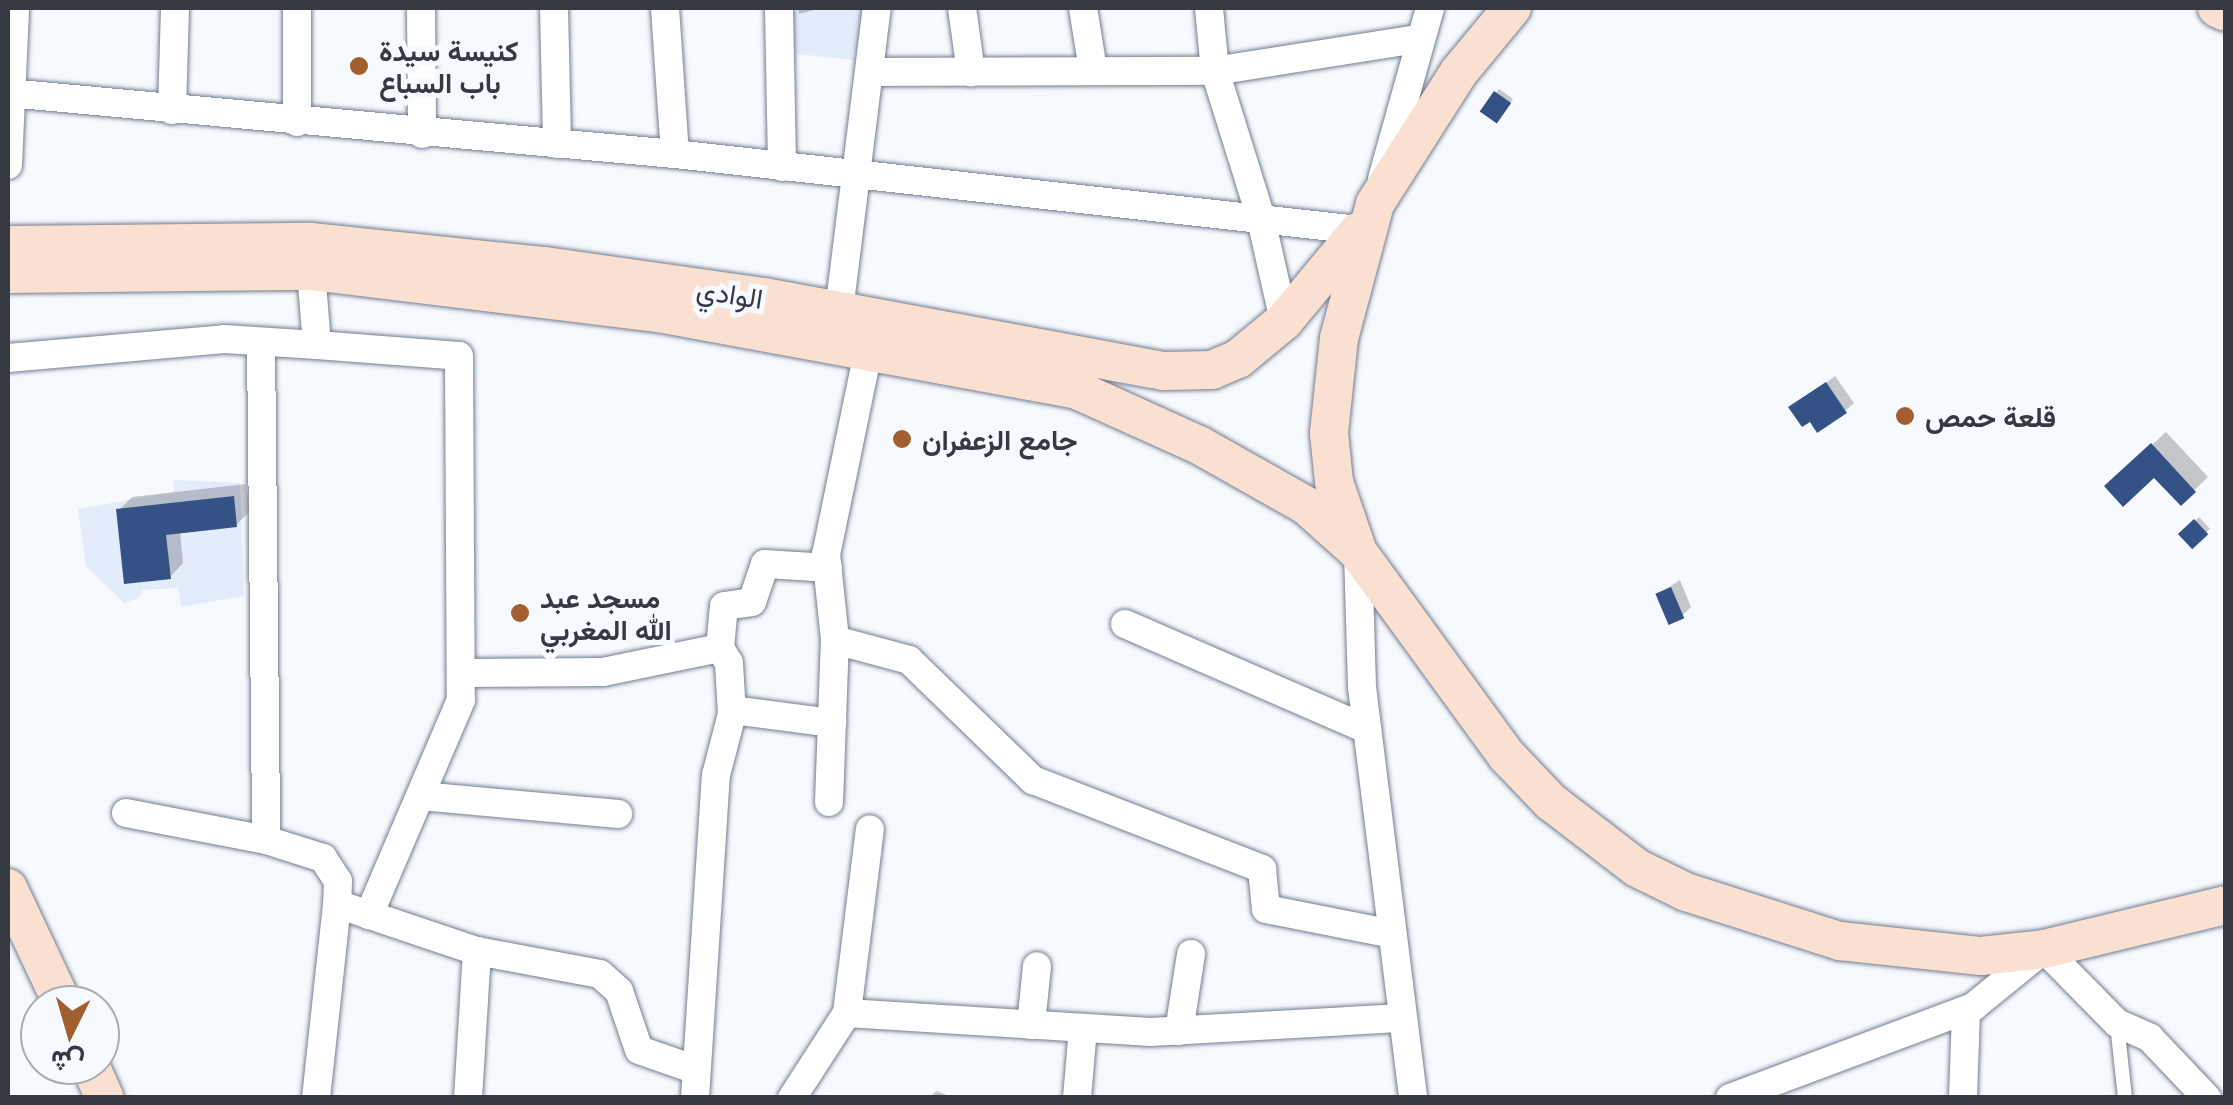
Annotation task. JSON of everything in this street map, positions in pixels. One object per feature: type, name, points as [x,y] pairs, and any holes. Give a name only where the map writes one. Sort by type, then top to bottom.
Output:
[{"type":"main road","points":[[1512,8],[1459,72],[1367,217],[1340,338],[1329,433],[1334,482],[1358,552],[1507,756],[1565,814],[1637,868],[1703,898],[1840,941],[1981,956],[2044,949],[2226,905]]},
{"type":"main road","points":[[2217,8],[2226,12]]},
{"type":"main road","name":"الوادي","points":[[8,245],[311,242],[545,266],[840,311],[1164,371],[1225,364],[1284,320],[1367,217]]},
{"type":"main road","name":"الوادي","points":[[8,274],[310,271],[664,314],[1077,390],[1199,445],[1306,506],[1358,552]]},
{"type":"main road","points":[[8,888],[54,985]]},
{"type":"street","points":[[8,165],[15,8]]},
{"type":"street","points":[[172,110],[175,8]]},
{"type":"street","points":[[297,8],[297,122]]},
{"type":"street","points":[[422,8],[422,134]]},
{"type":"street","points":[[554,8],[557,144]]},
{"type":"street","points":[[665,8],[675,154]]},
{"type":"street","points":[[779,8],[782,167]]},
{"type":"street","points":[[840,311],[874,72],[877,8]]},
{"type":"street","points":[[962,8],[971,72]]},
{"type":"street","points":[[1083,8],[1093,70]]},
{"type":"street","points":[[1209,8],[1216,70],[1260,214],[1284,320]]},
{"type":"street","points":[[10,94],[675,154],[860,176],[1260,214],[1367,217],[1430,8]]},
{"type":"street","points":[[874,72],[1216,70],[1418,39]]},
{"type":"street","points":[[310,271],[317,345]]},
{"type":"street","points":[[8,358],[224,339],[460,356],[461,700],[369,915]]},
{"type":"street","points":[[261,342],[266,840]]},
{"type":"street","points":[[830,802],[835,640],[828,568],[868,352]]},
{"type":"street","points":[[1358,552],[1367,728],[1413,1098]]},
{"type":"street","points":[[337,904],[477,951],[600,974],[619,991],[639,1050],[695,1084],[716,775],[732,710],[729,663],[720,648],[724,606],[752,602],[766,564],[828,568]]},
{"type":"street","points":[[1125,624],[1367,728]]},
{"type":"street","points":[[835,640],[909,660],[1034,780],[1262,869],[1266,909],[1392,934]]},
{"type":"street","points":[[463,673],[603,672],[720,648]]},
{"type":"street","points":[[732,710],[832,723]]},
{"type":"street","points":[[421,796],[618,814]]},
{"type":"street","points":[[126,813],[266,840],[323,858],[338,881],[316,1098]]},
{"type":"street","points":[[792,1098],[847,1012],[870,829]]},
{"type":"street","points":[[1730,1098],[1966,1010],[2044,949],[2117,1023],[2150,1038],[2207,1098]]},
{"type":"street","points":[[468,1098],[477,951]]},
{"type":"street","points":[[1180,1031],[1191,954]]},
{"type":"street","points":[[1031,1025],[1037,966]]},
{"type":"street","points":[[1963,1098],[1966,1010]]},
{"type":"street","points":[[847,1012],[1180,1031],[1403,1018]]},
{"type":"street","points":[[1077,1098],[1083,1028]]},
{"type":"lane","points":[[2117,1023],[2126,1098]]},
{"type":"shaded area","points":[[787,8],[866,8],[862,61],[788,53]]},
{"type":"shaded area","points":[[174,480],[240,483],[244,596],[181,607],[178,588],[142,590],[139,598],[124,603],[86,566],[78,509],[173,492]]},
{"type":"building","points":[[1494,91],[1511,103],[1497,124],[1480,111]]},
{"type":"building","points":[[1826,382],[1847,413],[1817,433],[1810,422],[1802,427],[1788,407]]},
{"type":"building","points":[[2151,443],[2196,492],[2181,506],[2154,478],[2123,507],[2104,486]]},
{"type":"building","points":[[234,496],[237,527],[166,535],[171,579],[124,584],[116,509]]},
{"type":"building","points":[[2194,519],[2208,534],[2192,549],[2178,534]]},
{"type":"building","points":[[1671,587],[1684,618],[1669,625],[1655,594]]},
{"type":"place","name":"كنيسة سيدة باب السباع","points":[[359,66]]},
{"type":"place","name":"قلعة حمص","points":[[1905,416]]},
{"type":"place","name":"جامع الزعفران","points":[[902,439]]},
{"type":"place","name":"مسجد عبد الله المغربي","points":[[520,613]]}]
